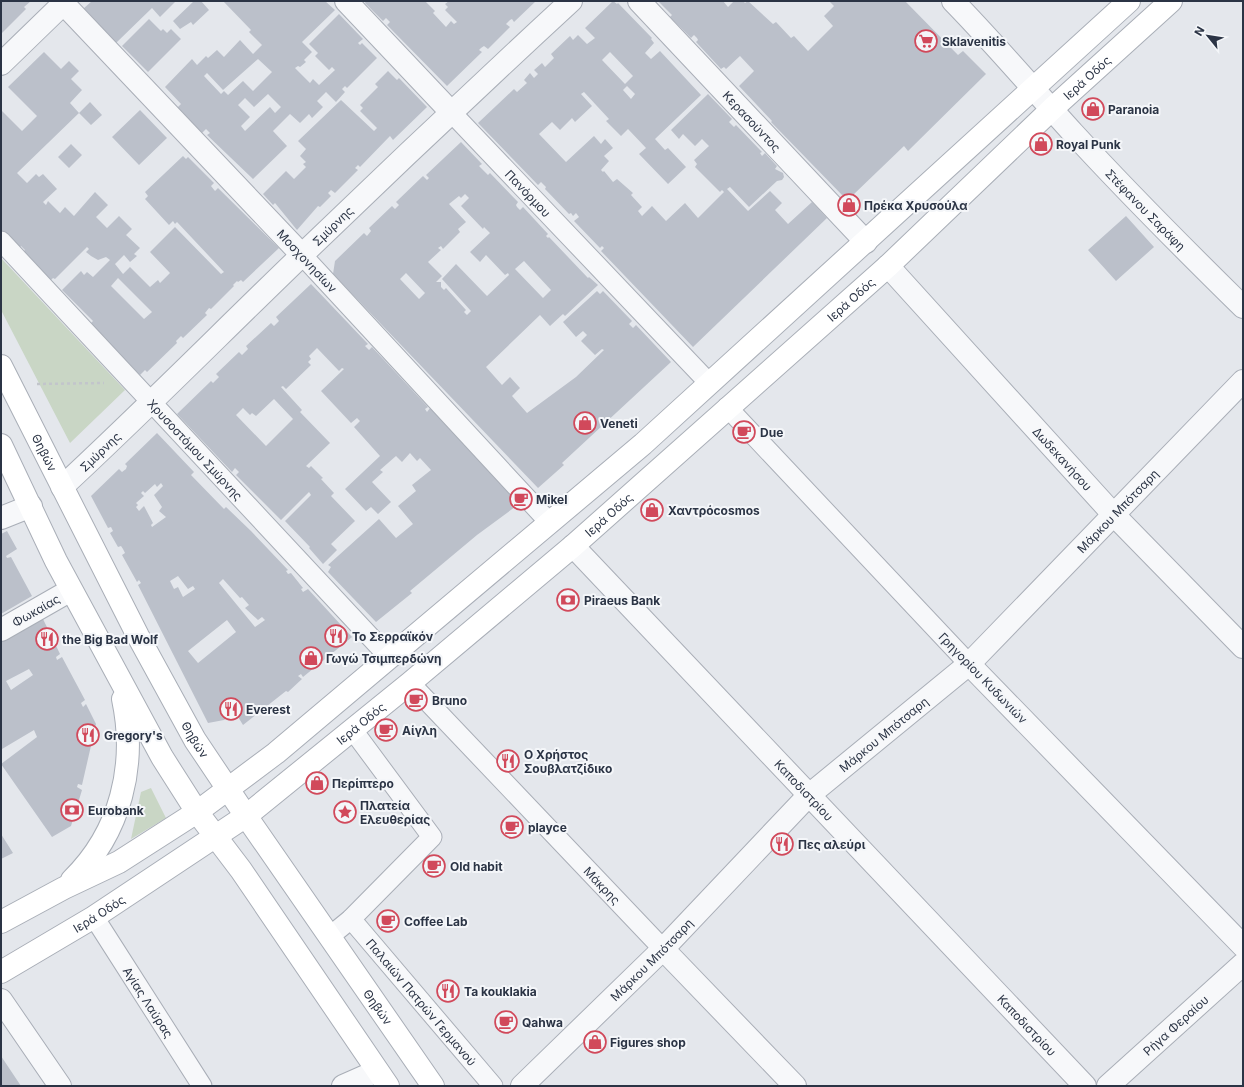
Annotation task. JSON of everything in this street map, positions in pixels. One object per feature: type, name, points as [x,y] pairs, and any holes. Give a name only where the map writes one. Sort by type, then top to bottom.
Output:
[{"type":"main road","points":[[1,922],[64,888],[119,862],[197,812],[227,788],[276,753],[550,523],[710,384],[1129,1]]},
{"type":"main road","name":"Ιερά Οδός","points":[[1,972],[94,917],[215,838],[246,816],[410,683],[573,546],[727,407],[888,266],[1053,108],[1171,1]]},
{"type":"main road","name":"Θηβών","points":[[6,375],[62,488],[195,740],[433,1086]]},
{"type":"main road","points":[[1,445],[71,590],[162,757],[197,812],[215,838],[241,870],[383,1078]]},
{"type":"main road","points":[[64,888],[88,865],[103,840],[118,807],[125,785],[129,752],[128,723],[122,692],[104,651]]},
{"type":"street","name":"Πανόρμου","points":[[346,1],[710,384]]},
{"type":"street","name":"Σμύρνης","points":[[62,488],[152,403],[302,255],[451,112],[571,1]]},
{"type":"street","name":"Κερασούντος","points":[[638,1],[866,242]]},
{"type":"street","name":"Στέφανου Σαράφη","points":[[953,1],[1034,87],[1072,132],[1163,228],[1243,307]]},
{"type":"street","points":[[1,64],[63,2]]},
{"type":"street","name":"Μοσχονησίων","points":[[63,2],[302,255],[550,523]]},
{"type":"street","name":"Χρυσοστόμου Σμύρνης","points":[[1,241],[389,657]]},
{"type":"street","name":"Δωδεκανήσου","points":[[888,266],[1113,514],[1243,647]]},
{"type":"street","name":"Μάρκου Μπότσαρη","points":[[522,1086],[663,949],[808,796],[969,664],[1243,381]]},
{"type":"street","name":"Γρηγορίου Κυδωνιών","points":[[727,407],[969,664],[1243,946]]},
{"type":"street","points":[[1,518],[31,506]]},
{"type":"street","name":"Καποδιστρίου","points":[[573,546],[808,796],[1085,1086]]},
{"type":"street","name":"Φωκαίας","points":[[1,630],[71,590]]},
{"type":"street","name":"Μάκρης","points":[[410,683],[795,1086]]},
{"type":"street","points":[[330,937],[351,919],[432,837],[352,729]]},
{"type":"street","name":"Αγίας Λαύρας","points":[[94,917],[202,1086]]},
{"type":"street","name":"Παλαιών Πατρών Γερμανού","points":[[351,919],[492,1086]]},
{"type":"street","name":"Ρήγα Φεραίου","points":[[1108,1086],[1243,964]]},
{"type":"street","points":[[1,1000],[60,1086]]},
{"type":"street","points":[[343,1086],[383,1078]]},
{"type":"path","points":[[6,375],[134,383]]},
{"type":"green space","points":[[1,258],[125,390],[70,443],[1,310]]},
{"type":"green space","points":[[151,788],[166,818],[131,839],[141,792]]},
{"type":"building","points":[[1,1],[31,1],[24,7],[26,9],[1,34]]},
{"type":"building","points":[[92,1],[176,1],[160,17],[152,8],[116,43],[83,9]]},
{"type":"building","points":[[194,1],[201,1],[209,10],[193,25],[191,22],[180,29],[173,21]]},
{"type":"building","points":[[223,1],[325,1],[335,10],[302,42],[312,52],[304,60],[306,62],[300,67],[298,66],[295,68],[310,83],[313,79],[319,85],[335,70],[332,67],[329,70],[315,56],[318,53],[309,44],[339,14],[363,39],[358,43],[360,45],[362,43],[377,58],[347,88],[345,86],[342,89],[345,92],[336,102],[326,92],[317,101],[323,107],[312,118],[309,114],[300,123],[290,114],[273,131],[287,146],[253,179],[207,135],[210,133],[206,129],[202,133],[177,108],[181,104],[165,87],[192,59],[197,65],[206,56],[208,58],[217,50],[224,57],[240,40],[253,54],[262,45],[249,32],[251,30]],"holes":[[[258,59],[272,72],[253,91],[243,81],[228,95],[224,91],[221,94],[204,76],[207,73],[223,90]],[[268,94],[281,107],[275,113],[270,107],[245,131],[241,126],[250,117],[238,105],[245,98],[254,107]]]},
{"type":"building","points":[[366,1],[425,1],[435,11],[433,13],[446,27],[451,21],[454,24],[457,22],[445,10],[448,7],[445,4],[449,1],[536,1],[514,22],[512,19],[510,20],[506,24],[510,27],[488,49],[484,46],[481,48],[479,50],[482,52],[447,86],[387,25],[390,22],[386,18],[383,21],[365,3]]},
{"type":"building","points":[[613,1],[617,4],[618,3],[652,38],[651,39],[654,43],[645,53],[651,59],[660,51],[701,95],[655,139],[665,150],[668,148],[686,167],[668,184],[639,154],[646,148],[628,129],[621,136],[606,121],[609,119],[584,92],[581,94],[592,106],[575,122],[572,118],[560,130],[552,122],[539,134],[566,162],[594,136],[601,144],[605,139],[613,148],[604,156],[609,161],[601,170],[603,172],[604,171],[613,182],[617,179],[633,193],[631,195],[642,207],[638,211],[642,216],[652,206],[666,221],[685,203],[698,218],[724,192],[722,190],[720,192],[695,167],[697,164],[694,160],[709,146],[702,139],[695,146],[683,134],[679,139],[671,130],[708,94],[732,119],[729,122],[734,127],[736,125],[762,152],[760,153],[762,156],[765,153],[777,166],[775,169],[783,173],[784,177],[782,180],[777,181],[749,207],[730,187],[727,189],[748,211],[770,191],[782,203],[775,210],[788,224],[812,202],[827,218],[693,347],[601,251],[604,248],[602,246],[600,248],[574,221],[579,217],[576,213],[573,216],[571,213],[569,214],[545,189],[546,187],[541,182],[538,185],[478,123],[514,89],[517,92],[527,83],[524,80],[530,73],[534,78],[538,74],[534,70],[542,63],[545,67],[554,58],[551,54],[570,36],[573,40],[578,35],[587,44],[595,38],[585,28]],"holes":[[[610,52],[633,76],[625,84],[602,60]],[[627,86],[635,94],[631,99],[623,90]]]},
{"type":"building","points":[[658,1],[723,1],[728,7],[734,1],[743,1],[745,3],[748,1],[773,24],[776,22],[791,38],[794,36],[808,51],[833,26],[824,16],[834,6],[829,1],[905,1],[958,55],[963,51],[986,74],[908,151],[904,146],[853,195],[842,195],[771,122],[772,121],[739,86],[754,71],[740,56],[726,69],[724,67],[721,69],[696,42],[698,40],[697,38],[694,35],[691,38],[670,17],[672,15]]},
{"type":"building","points":[[149,19],[161,31],[163,29],[167,33],[171,29],[181,39],[148,72],[122,46]]},
{"type":"building","points":[[44,52],[61,69],[69,61],[79,71],[71,79],[82,90],[70,103],[79,113],[17,173],[27,183],[36,174],[39,177],[43,174],[57,189],[43,202],[46,205],[48,201],[60,213],[65,207],[74,216],[95,192],[108,205],[96,217],[107,228],[119,216],[132,229],[126,235],[140,248],[134,254],[137,256],[130,262],[124,255],[115,264],[123,274],[130,267],[150,287],[158,280],[160,283],[170,273],[150,252],[175,227],[221,274],[224,272],[177,222],[175,224],[173,221],[169,225],[145,199],[148,196],[145,192],[183,156],[186,159],[188,157],[214,183],[211,186],[215,191],[218,188],[279,248],[243,282],[241,280],[238,282],[237,281],[233,285],[234,286],[211,309],[209,308],[205,313],[207,315],[183,338],[181,336],[176,341],[177,343],[147,372],[145,370],[140,375],[90,324],[93,321],[62,290],[81,271],[84,275],[87,272],[93,277],[110,260],[106,257],[98,260],[86,252],[89,249],[87,247],[55,279],[53,278],[50,281],[23,252],[25,250],[21,246],[19,248],[1,230],[1,110],[22,131],[37,116],[8,87]],"holes":[[[118,278],[152,312],[144,319],[111,286]]]},
{"type":"building","points":[[388,71],[397,80],[399,78],[427,107],[393,140],[390,136],[360,167],[358,165],[355,168],[358,170],[335,193],[331,190],[328,193],[331,196],[320,207],[318,206],[297,230],[275,203],[273,205],[263,194],[286,171],[294,179],[306,167],[303,164],[306,162],[300,156],[306,149],[298,141],[341,100],[374,131],[377,128],[360,111],[363,108],[360,105],[378,87],[375,84]]},
{"type":"building","points":[[90,102],[102,115],[91,125],[79,113]]},
{"type":"building","points":[[140,110],[167,138],[139,165],[112,137]]},
{"type":"building","points":[[461,142],[482,164],[479,166],[488,175],[490,173],[518,202],[516,205],[517,207],[520,210],[523,207],[548,234],[546,236],[548,238],[549,237],[588,278],[589,277],[598,285],[565,316],[563,314],[550,326],[540,315],[486,367],[502,385],[510,377],[520,388],[512,396],[527,413],[576,377],[604,350],[602,349],[595,355],[581,341],[587,335],[583,331],[576,337],[563,322],[597,291],[600,294],[603,291],[632,321],[629,324],[633,328],[636,325],[671,362],[562,463],[564,465],[538,488],[333,274],[335,261],[364,233],[367,236],[371,231],[369,228],[392,206],[395,209],[399,205],[396,202],[423,176],[427,180],[429,178],[426,175]],"holes":[[[465,194],[469,198],[461,206],[483,229],[484,227],[490,233],[470,252],[480,262],[486,255],[505,275],[508,273],[509,275],[487,296],[456,264],[442,279],[471,311],[467,315],[464,312],[466,310],[446,288],[444,290],[441,287],[441,282],[436,282],[442,276],[428,262],[441,250],[438,248],[441,246],[443,249],[460,232],[458,229],[466,222],[449,204],[459,196],[461,198]],[[524,261],[551,290],[543,298],[515,269]],[[406,273],[425,293],[419,299],[400,279]]]},
{"type":"building","points":[[71,144],[82,155],[69,168],[58,157]]},
{"type":"building","points":[[1126,216],[1154,247],[1116,281],[1088,250]]},
{"type":"building","points":[[311,284],[368,344],[365,346],[369,350],[372,347],[428,407],[425,409],[427,412],[430,408],[519,504],[477,535],[410,591],[412,593],[376,622],[328,572],[331,567],[328,565],[379,519],[396,538],[413,524],[398,506],[416,491],[412,485],[431,470],[420,458],[417,461],[410,453],[402,462],[396,456],[380,470],[383,472],[372,482],[391,502],[378,514],[371,507],[366,511],[345,489],[380,456],[354,427],[360,421],[357,418],[351,423],[321,391],[344,369],[342,368],[339,371],[317,348],[309,356],[311,359],[308,362],[311,365],[286,389],[283,386],[281,387],[302,410],[300,412],[330,443],[306,466],[309,468],[311,466],[323,478],[321,479],[334,493],[331,496],[355,521],[331,544],[337,550],[323,564],[309,548],[310,547],[285,521],[311,495],[309,492],[281,520],[236,475],[239,472],[235,468],[232,472],[177,414],[211,381],[213,383],[219,377],[216,374],[239,352],[242,355],[248,349],[246,346],[271,323],[274,326],[279,321],[276,317]],"holes":[[[274,399],[293,419],[266,446],[236,415],[243,408],[250,415],[252,413],[256,416]]]},
{"type":"building","points":[[157,433],[194,472],[191,475],[224,509],[226,507],[251,531],[288,570],[286,571],[288,574],[291,573],[303,588],[301,589],[303,592],[308,589],[352,637],[303,677],[301,674],[298,676],[302,679],[288,692],[286,691],[243,725],[235,712],[224,720],[208,723],[138,585],[141,583],[139,580],[137,582],[122,555],[125,553],[123,549],[121,546],[118,547],[110,533],[113,531],[111,527],[108,528],[91,496],[119,469],[122,472],[126,469],[127,466],[125,464]],"holes":[[[161,483],[163,486],[154,495],[162,507],[159,511],[166,517],[152,527],[151,525],[153,523],[144,506],[139,511],[136,507],[138,505],[136,503],[144,496],[141,493],[143,491],[145,493],[155,484],[157,487]],[[178,576],[188,589],[193,586],[195,589],[183,597],[178,587],[174,589],[170,581]],[[223,579],[240,598],[242,597],[249,605],[245,608],[258,620],[262,617],[265,620],[255,627],[219,583]],[[227,620],[236,632],[198,663],[188,651]]]},
{"type":"building","points":[[7,531],[17,549],[6,556],[7,558],[11,557],[32,596],[1,614],[1,534]]},
{"type":"building","points":[[43,619],[60,654],[56,657],[57,660],[62,657],[85,700],[81,703],[83,707],[86,704],[96,724],[82,785],[78,784],[77,787],[82,790],[71,826],[52,837],[1,764],[37,737],[34,730],[2,749],[1,747],[1,642]],"holes":[[[29,669],[33,675],[11,690],[6,681]]]},
{"type":"building","points":[[1,834],[13,853],[1,859]]},
{"type":"building","points":[[1,1056],[21,1086],[1,1086]]},
{"type":"place","name":"Sklavenitis","points":[[926,41]]},
{"type":"place","name":"Paranoia","points":[[1093,109]]},
{"type":"place","name":"Royal Punk","points":[[1041,144]]},
{"type":"place","name":"Πρέκα Χρυσούλα","points":[[849,205]]},
{"type":"place","name":"Veneti","points":[[585,423]]},
{"type":"place","name":"Due","points":[[744,432]]},
{"type":"place","name":"Mikel","points":[[521,499]]},
{"type":"place","name":"Χαντρόcosmos","points":[[652,510]]},
{"type":"place","name":"Piraeus Bank","points":[[568,600]]},
{"type":"place","name":"Το Σερραϊκόν","points":[[336,636]]},
{"type":"place","name":"the Big Bad Wolf","points":[[47,639]]},
{"type":"place","name":"Γωγώ Τσιμπερδώνη","points":[[311,658]]},
{"type":"place","name":"Bruno","points":[[416,700]]},
{"type":"place","name":"Everest","points":[[231,709]]},
{"type":"place","name":"Αίγλη","points":[[386,730]]},
{"type":"place","name":"Gregory's","points":[[88,735]]},
{"type":"place","name":"Ο Χρήστος Σουβλατζίδικο","points":[[508,761]]},
{"type":"place","name":"Περίπτερο","points":[[317,783]]},
{"type":"place","name":"Eurobank","points":[[72,810]]},
{"type":"place","name":"Πλατεία Ελευθερίας","points":[[345,812]]},
{"type":"place","name":"playce","points":[[512,827]]},
{"type":"place","name":"Πες αλεύρι","points":[[782,844]]},
{"type":"place","name":"Old habit","points":[[434,866]]},
{"type":"place","name":"Coffee Lab","points":[[388,921]]},
{"type":"place","name":"Ta kouklakia","points":[[448,991]]},
{"type":"place","name":"Qahwa","points":[[506,1022]]},
{"type":"place","name":"Figures shop","points":[[595,1042]]}]
